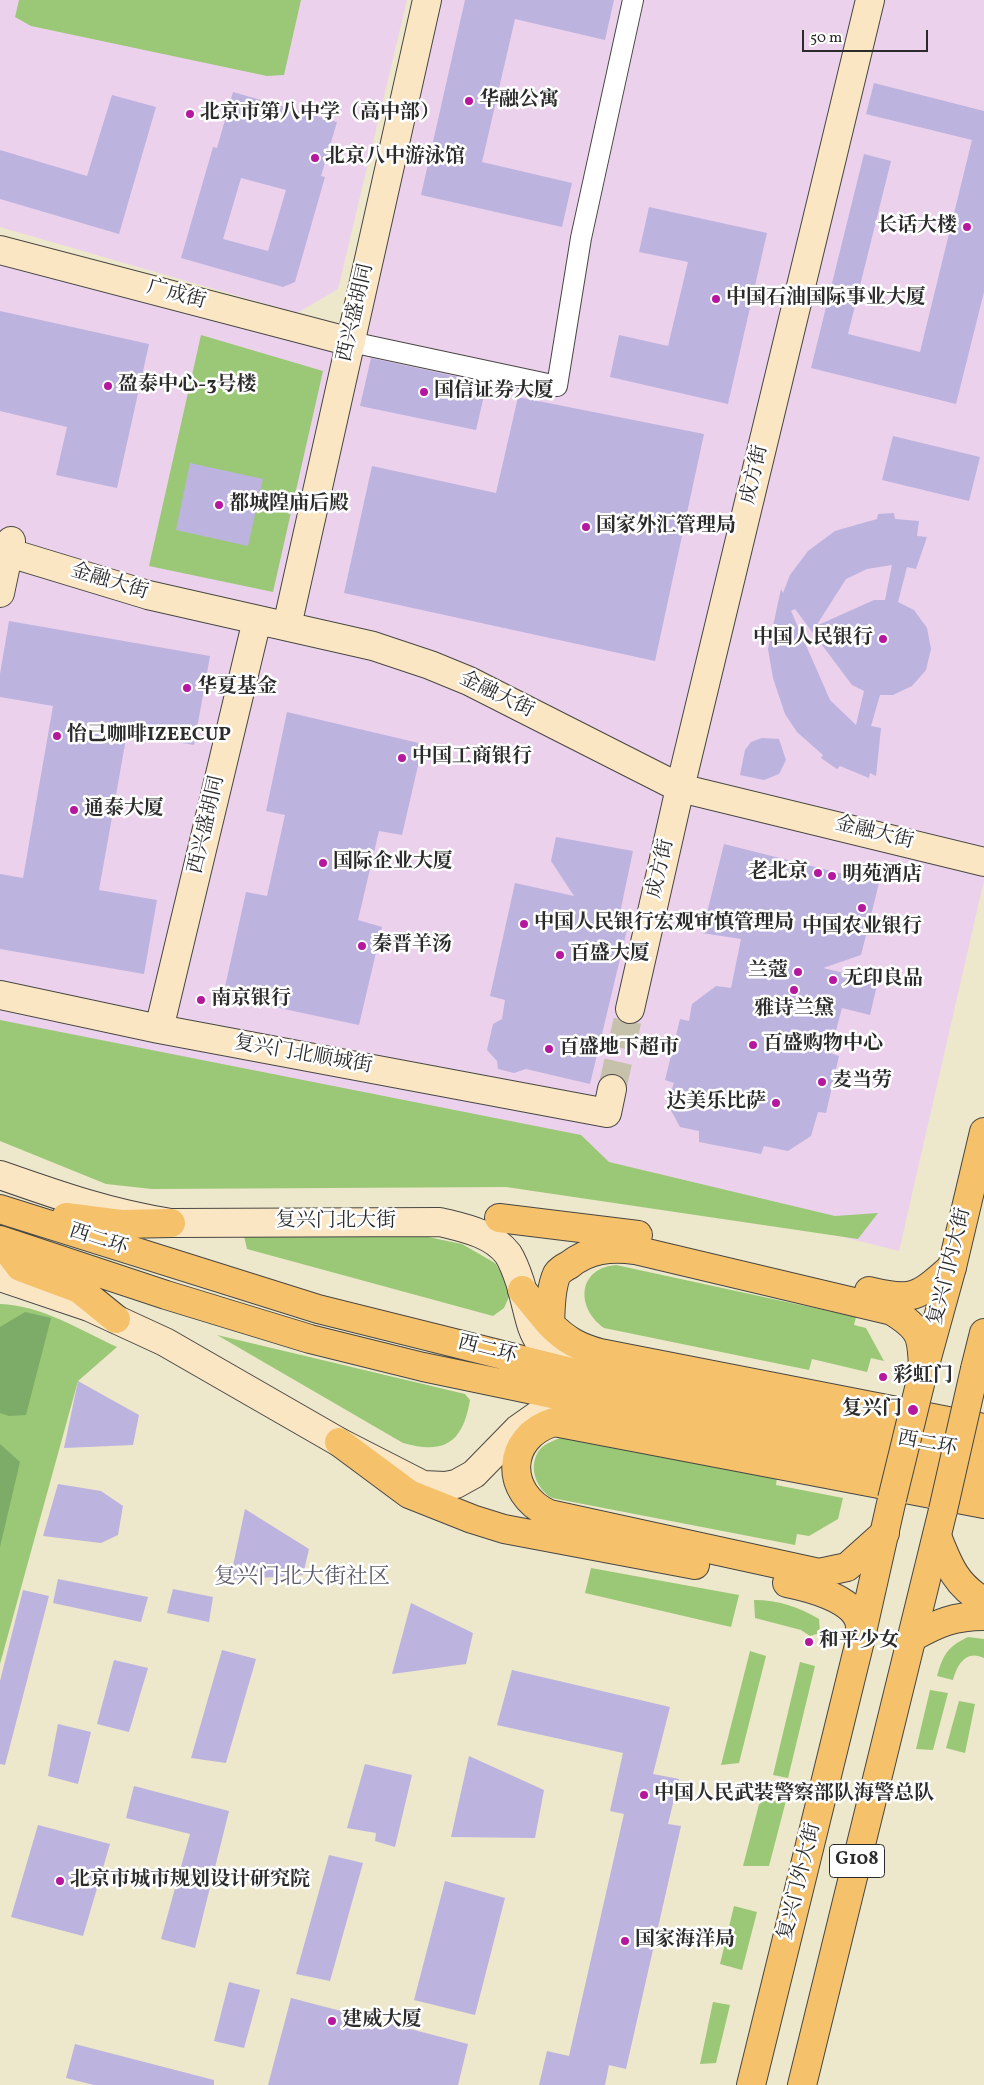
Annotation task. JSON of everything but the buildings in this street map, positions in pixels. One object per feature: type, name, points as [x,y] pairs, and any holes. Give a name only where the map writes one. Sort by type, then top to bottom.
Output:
[{"type":"main road","name":"复兴门内大街","points":[[923,1372],[952,1267],[984,1132]]},
{"type":"main road","points":[[1,1210],[121,1224],[171,1224]]},
{"type":"main road","name":"西二环","points":[[1,1210],[318,1309],[593,1389],[984,1484]]},
{"type":"main road","points":[[499,1218],[638,1235],[896,1298],[911,1297],[930,1287],[952,1267]]},
{"type":"main road","points":[[0,1240],[20,1267],[79,1289],[116,1319]]},
{"type":"main road","name":"西二环","points":[[0,1240],[166,1295],[310,1339],[423,1367],[593,1389],[984,1456]]},
{"type":"main road","points":[[550,1324],[551,1298],[557,1274],[577,1258],[594,1251],[614,1248],[634,1250],[892,1311],[910,1322],[922,1341],[923,1372]]},
{"type":"main road","points":[[522,1290],[561,1335],[580,1347],[600,1353],[984,1428]]},
{"type":"main road","points":[[984,1333],[980,1366],[937,1536],[949,1566],[962,1585],[972,1595],[984,1601]]},
{"type":"main road","name":"复兴门外大街","points":[[751,2085],[860,1641],[923,1372]]},
{"type":"main road","points":[[509,1437],[554,1422],[984,1504]]},
{"type":"main road","points":[[546,1425],[535,1430],[520,1447],[517,1481],[522,1492],[530,1502],[549,1514],[819,1573],[847,1567],[885,1533]]},
{"type":"main road","points":[[339,1442],[409,1494],[472,1520],[504,1529],[810,1588],[829,1595],[852,1611],[859,1620],[860,1641]]},
{"type":"main road","name":"G108","points":[[802,2085],[937,1536]]},
{"type":"main road","points":[[913,1637],[938,1623],[958,1617],[984,1616]]},
{"type":"street","name":"西兴盛胡同","points":[[288,620],[427,0]]},
{"type":"street","points":[[351,342],[557,386],[581,238],[633,0]]},
{"type":"street","name":"成方街","points":[[630,1009],[682,782],[870,0]]},
{"type":"street","name":"广成街","points":[[0,250],[351,342]]},
{"type":"street","points":[[0,593],[5,545],[288,620]]},
{"type":"street","name":"金融大街","points":[[5,545],[148,595],[257,620],[288,620],[373,646],[430,665],[473,683],[682,782],[984,862]]},
{"type":"street","name":"西兴盛胡同","points":[[159,1029],[257,620]]},
{"type":"street","points":[[682,782],[984,847]]},
{"type":"street","name":"复兴门北顺城街","points":[[0,995],[159,1029],[610,1101]]},
{"type":"street","points":[[0,1157],[57,1182],[96,1208]]},
{"type":"street","name":"复兴门北大街","points":[[0,1175],[96,1208],[171,1224],[440,1222],[477,1232],[494,1242],[508,1254],[518,1276],[531,1329],[539,1343],[593,1389]]},
{"type":"street","points":[[440,1222],[499,1218]]},
{"type":"street","points":[[0,1277],[63,1298],[116,1319],[165,1342],[339,1442],[423,1485],[445,1486],[456,1484],[474,1474],[509,1437],[538,1415],[593,1389]]},
{"type":"street","points":[[0,1295],[116,1319]]},
{"type":"shaded area","name":"北京市第八中学（高中部）","points":[[0,0],[407,0],[338,289],[297,313],[0,227]]},
{"type":"shaded area","points":[[427,0],[984,0],[984,880],[899,1251],[0,1027],[0,250],[351,342]]},
{"type":"green space","points":[[19,0],[301,0],[284,75],[267,76],[31,26],[15,17]]},
{"type":"green space","points":[[201,335],[323,371],[273,592],[149,566]]},
{"type":"green space","points":[[0,1020],[581,1135],[609,1162],[835,1216],[878,1213],[858,1239],[506,1187],[152,1189],[106,1184],[0,1141]]},
{"type":"green space","points":[[244,1236],[428,1237],[462,1244],[495,1263],[505,1279],[509,1297],[504,1308],[493,1316],[247,1249]]},
{"type":"green space","points":[[616,1265],[856,1317],[854,1325],[866,1328],[884,1361],[871,1358],[867,1372],[812,1359],[809,1370],[604,1328],[588,1310],[585,1290],[588,1281],[594,1273],[603,1268]]},
{"type":"green space","points":[[0,1304],[15,1305],[45,1314],[75,1326],[117,1347],[78,1381],[0,1664]]},
{"type":"green space","points":[[25,1312],[51,1318],[26,1415],[9,1416],[0,1413],[0,1327]]},
{"type":"green space","points":[[217,1335],[465,1394],[470,1400],[467,1414],[457,1435],[450,1442],[441,1446],[430,1447],[403,1443]]},
{"type":"green space","points":[[562,1437],[777,1477],[776,1485],[843,1498],[838,1519],[809,1536],[797,1534],[795,1545],[552,1498],[538,1484],[534,1472],[535,1458],[540,1449]]},
{"type":"green space","points":[[0,1444],[20,1462],[0,1547]]},
{"type":"green space","points":[[591,1568],[739,1595],[731,1627],[585,1593]]},
{"type":"green space","points":[[754,1600],[780,1603],[819,1619],[820,1633],[810,1636],[801,1630],[755,1618]]},
{"type":"green space","points":[[968,1637],[984,1639],[984,1658],[978,1656],[967,1657],[960,1664],[953,1680],[937,1676],[941,1662],[947,1652],[955,1644]]},
{"type":"green space","points":[[750,1651],[766,1656],[739,1763],[721,1765]]},
{"type":"green space","points":[[800,1662],[815,1666],[788,1778],[773,1775]]},
{"type":"green space","points":[[930,1690],[948,1693],[933,1750],[916,1749]]},
{"type":"green space","points":[[959,1701],[975,1704],[965,1753],[946,1748]]},
{"type":"green space","points":[[763,1789],[788,1793],[769,1866],[743,1866]]},
{"type":"green space","points":[[734,1906],[757,1912],[742,1970],[720,1964]]},
{"type":"green space","points":[[713,2002],[730,2005],[716,2063],[700,2064]]},
{"type":"tunnel","points":[[612,1089],[630,1009]]},
{"type":"place","name":"华融公寓","points":[[469,101]]},
{"type":"place","name":"北京市第八中学（高中部）","points":[[190,114]]},
{"type":"place","name":"北京八中游泳馆","points":[[315,158]]},
{"type":"place","name":"长话大楼","points":[[967,227]]},
{"type":"place","name":"中国石油国际事业大厦","points":[[716,299]]},
{"type":"place","name":"盈泰中心-3号楼","points":[[108,386]]},
{"type":"place","name":"国信证券大厦","points":[[424,392]]},
{"type":"place","name":"都城隍庙后殿","points":[[219,505]]},
{"type":"place","name":"国家外汇管理局","points":[[586,527]]},
{"type":"place","name":"中国人民银行","points":[[883,639]]},
{"type":"place","name":"华夏基金","points":[[187,688]]},
{"type":"place","name":"怡己咖啡IZEECUP","points":[[57,736]]},
{"type":"place","name":"中国工商银行","points":[[402,758]]},
{"type":"place","name":"通泰大厦","points":[[74,810]]},
{"type":"place","name":"国际企业大厦","points":[[323,863]]},
{"type":"place","name":"老北京","points":[[818,873]]},
{"type":"place","name":"明苑酒店","points":[[832,876]]},
{"type":"place","name":"中国农业银行","points":[[862,908]]},
{"type":"place","name":"中国人民银行宏观审慎管理局","points":[[524,924]]},
{"type":"place","name":"秦晋羊汤","points":[[362,946]]},
{"type":"place","name":"百盛大厦","points":[[560,955]]},
{"type":"place","name":"兰蔻","points":[[798,972]]},
{"type":"place","name":"无印良品","points":[[833,980]]},
{"type":"place","name":"雅诗兰黛","points":[[794,990]]},
{"type":"place","name":"南京银行","points":[[201,1000]]},
{"type":"place","name":"百盛购物中心","points":[[753,1045]]},
{"type":"place","name":"百盛地下超市","points":[[549,1049]]},
{"type":"place","name":"麦当劳","points":[[822,1082]]},
{"type":"place","name":"达美乐比萨","points":[[776,1103]]},
{"type":"place","name":"彩虹门","points":[[883,1377]]},
{"type":"place","name":"复兴门","points":[[913,1410]]},
{"type":"place","name":"和平少女","points":[[809,1642]]},
{"type":"place","name":"中国人民武装警察部队海警总队","points":[[644,1795]]},
{"type":"place","name":"北京市城市规划设计研究院","points":[[60,1881]]},
{"type":"place","name":"国家海洋局","points":[[625,1941]]},
{"type":"place","name":"建威大厦","points":[[332,2021]]},
{"type":"district","name":"复兴门北大街社区","points":[[302,1579]]}]
